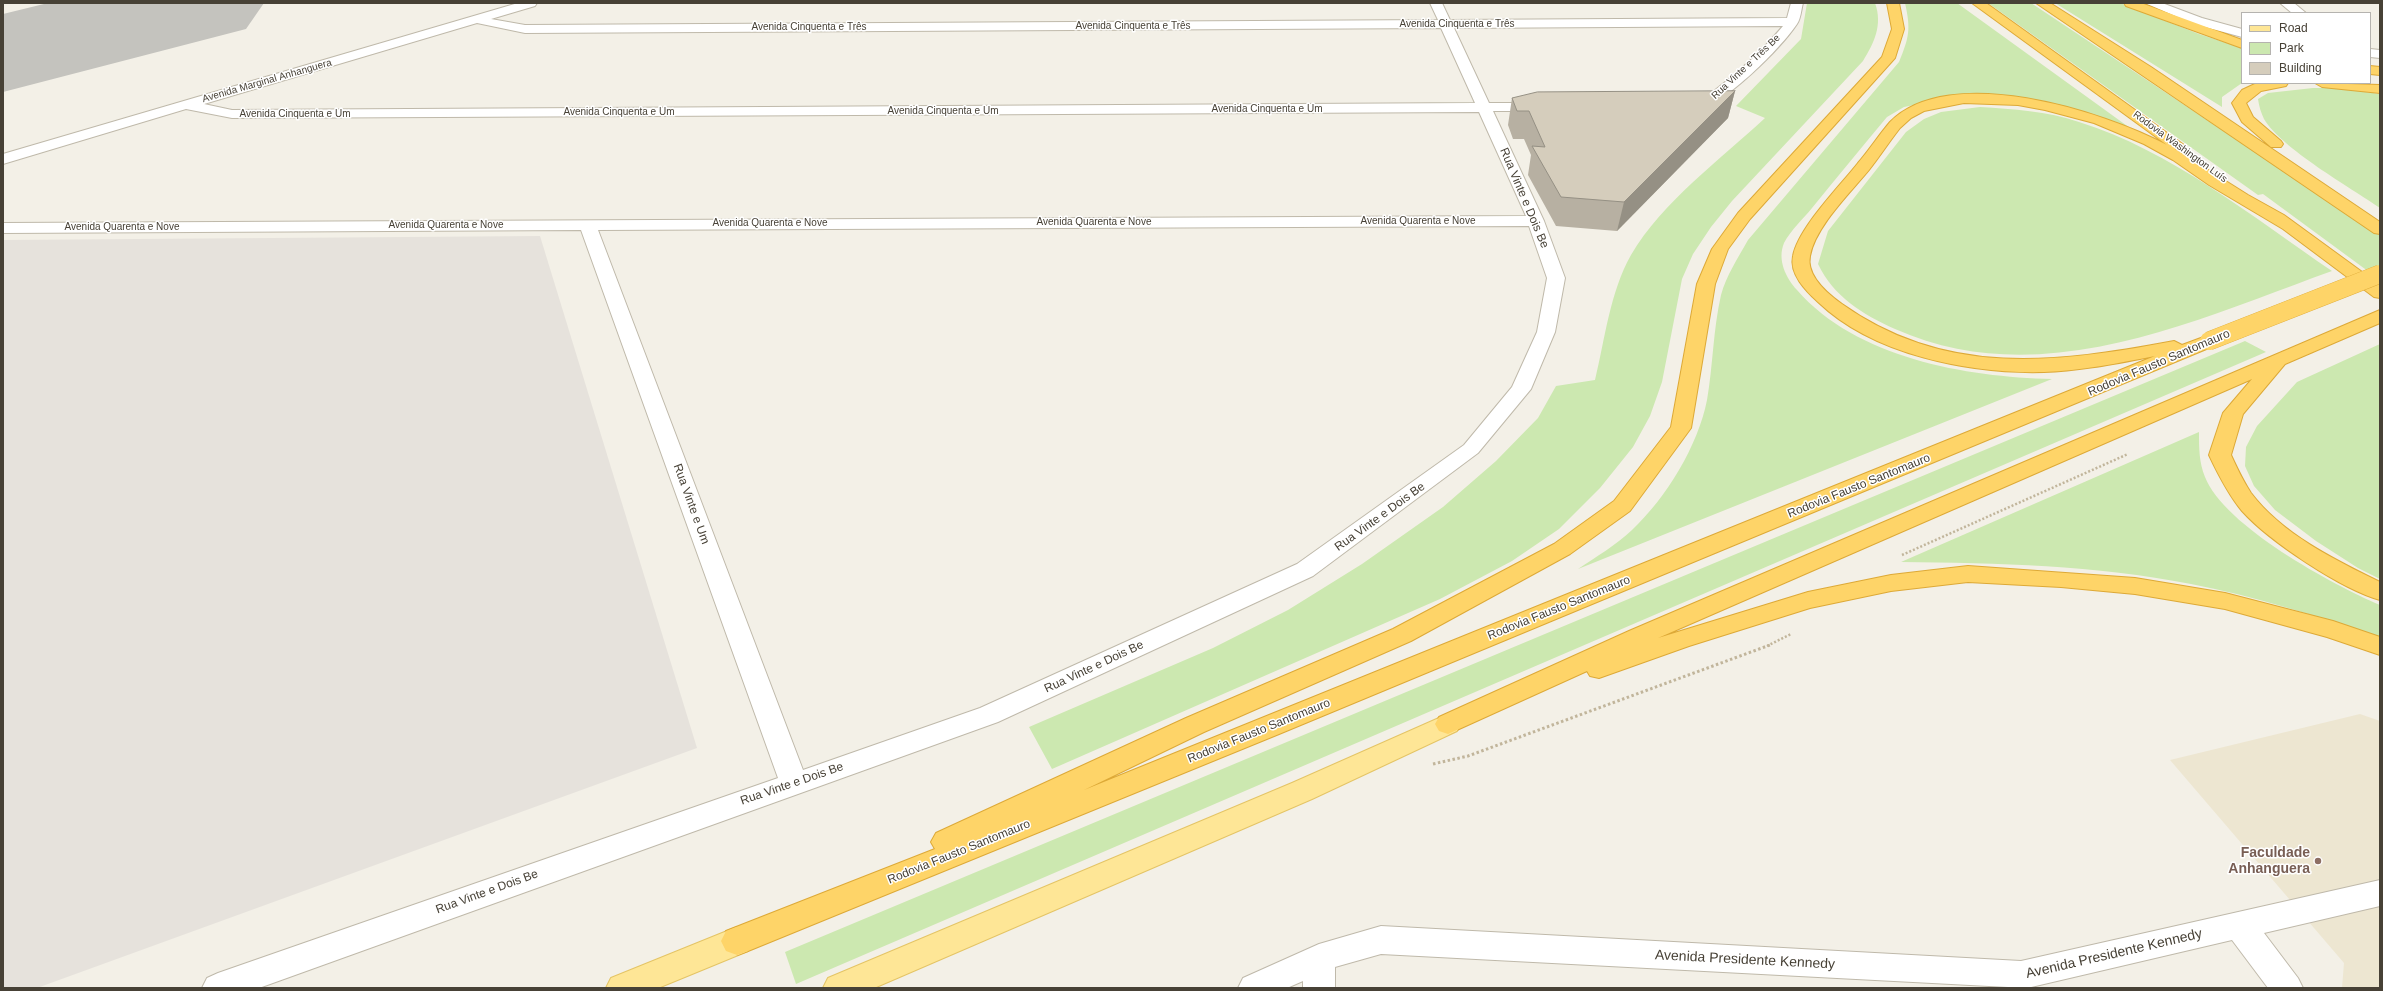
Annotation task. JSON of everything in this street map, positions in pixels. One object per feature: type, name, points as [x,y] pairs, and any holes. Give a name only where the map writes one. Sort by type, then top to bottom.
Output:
[{"type":"highway","points":[[737,941],[1195,724],[1402,635],[1562,549],[1622,506],[1681,428],[1706,284],[1720,249],[1744,216],[1888,58],[1898,29],[1893,3]]},
{"type":"highway","name":"Rodovia Washington Luís","points":[[1978,3],[2076,71],[2380,293]]},
{"type":"highway","points":[[2042,3],[2146,70],[2380,229]]},
{"type":"highway","points":[[2133,3],[2241,44]]},
{"type":"highway","points":[[2267,84],[2247,91],[2239,104],[2247,118],[2348,207]]},
{"type":"highway","points":[[2332,84],[2380,89]]},
{"type":"highway","points":[[2209,341],[2106,359],[2044,366],[1988,364],[1937,354],[1891,340],[1845,316],[1815,291],[1804,273],[1801,257],[1815,227],[1906,116],[1936,103],[1963,99],[2032,104],[2070,112],[2108,123],[2172,154],[2289,226]]},
{"type":"highway","name":"Rodovia Fausto Santomauro","points":[[737,941],[1284,721],[2209,341],[2380,274]]},
{"type":"highway","points":[[1448,724],[1638,637],[2281,357],[2380,316]]},
{"type":"highway","points":[[2281,357],[2233,413],[2220,454],[2231,480],[2254,511],[2302,549],[2350,577],[2380,592]]},
{"type":"highway","points":[[1448,724],[1680,640],[1808,600],[1891,583],[1968,574],[2061,579],[2135,586],[2225,601],[2333,630],[2380,646]]},
{"type":"main road","points":[[839,988],[1302,791],[1448,724]]},
{"type":"main road","points":[[622,988],[737,941]]},
{"type":"street","name":"Avenida Marginal Anhanguera","points":[[3,159],[531,3]]},
{"type":"street","name":"Rua Vinte e Três Be","points":[[1686,106],[1701,106],[1722,93],[1771,47],[1792,22],[1797,3]]},
{"type":"street","points":[[2151,3],[2198,21],[2241,33]]},
{"type":"street","points":[[2286,3],[2299,12]]},
{"type":"street","name":"Avenida Cinquenta e Três","points":[[475,20],[525,29],[1441,13],[1792,22]]},
{"type":"street","name":"Rua Vinte e Dois Be","points":[[218,988],[989,715],[1305,570],[1466,453],[1521,389],[1546,332],[1556,278],[1536,221],[1441,13]]},
{"type":"street","name":"Avenida Cinquenta e Um","points":[[186,105],[232,114],[1554,107]]},
{"type":"street","name":"Avenida Quarenta e Nove","points":[[3,228],[587,224],[1536,221]]},
{"type":"street","name":"Rua Vinte e Um","points":[[587,224],[794,783]]},
{"type":"street","name":"Avenida Presidente Kennedy","points":[[1254,988],[1319,958],[1381,940],[2024,982],[2239,925],[2380,893]]},
{"type":"street","points":[[2239,925],[2287,988]]},
{"type":"street","points":[[1319,958],[1319,988]]},
{"type":"shaded area","points":[[540,236],[697,748],[37,988],[3,988],[3,240]]},
{"type":"shaded area","name":"Faculdade Anhanguera","points":[[2360,714],[2380,721],[2380,988],[2342,988],[2344,963],[2170,760]]},
{"type":"green space","points":[[1807,3],[1875,3],[1878,26],[1874,41],[1863,61],[1732,201],[1711,227],[1693,254],[1682,279],[1662,382],[1650,416],[1633,447],[1600,488],[1559,529],[1512,561],[1440,599],[1052,769],[1029,727],[1213,648],[1288,610],[1362,564],[1443,507],[1496,461],[1538,418],[1556,386],[1595,380],[1613,300],[1624,269],[1631,255],[1644,236],[1675,199],[1765,118],[1736,106],[1801,39]]},
{"type":"green space","points":[[1905,3],[1957,3],[2130,128],[2069,108],[1950,98],[1904,107],[1887,117],[1790,234],[1782,249],[1782,262],[1786,274],[1797,290],[1821,313],[1850,332],[1881,348],[1914,359],[1949,368],[1984,374],[2052,379],[1578,569],[1613,546],[1632,530],[1657,503],[1679,470],[1703,417],[1709,387],[1718,308],[1723,288],[1729,274],[1748,240],[1899,62],[1908,33],[1908,20]]},
{"type":"green space","points":[[1988,3],[2031,3],[2380,235],[2380,280],[2263,194],[2258,195]]},
{"type":"green space","points":[[2055,3],[2120,3],[2199,34],[2241,48],[2241,84],[2222,97],[2222,107]]},
{"type":"green space","points":[[2313,88],[2338,88],[2380,94],[2380,208],[2301,155],[2285,142],[2264,119],[2258,99],[2268,93]]},
{"type":"green space","points":[[1980,107],[2030,111],[2055,115],[2113,134],[2178,167],[2210,187],[2332,271],[2226,310],[2171,328],[2116,343],[2061,352],[2005,354],[1950,347],[1895,329],[1860,311],[1832,286],[1825,276],[1818,264],[1828,231],[1906,132],[1924,119],[1941,112]]},
{"type":"green space","points":[[2245,341],[2266,352],[796,984],[785,952]]},
{"type":"green space","points":[[2380,344],[2380,579],[2358,568],[2316,541],[2275,510],[2254,486],[2245,466],[2246,447],[2257,426],[2297,382]]},
{"type":"green space","points":[[2199,432],[2200,460],[2205,477],[2216,496],[2234,515],[2256,534],[2282,552],[2309,569],[2380,605],[2380,637],[2263,601],[2215,589],[2155,578],[2046,566],[1901,562]]},
{"type":"building","points":[[1735,91],[1624,202],[1561,197],[1532,146],[1545,147],[1529,111],[1517,111],[1512,98],[1537,92]]},
{"type":"taxiway","points":[[3,58],[56,40]]},
{"type":"runway","points":[[3,53],[203,3]]},
{"type":"place","name":"Faculdade Anhanguera","points":[[2318,861]]}]
